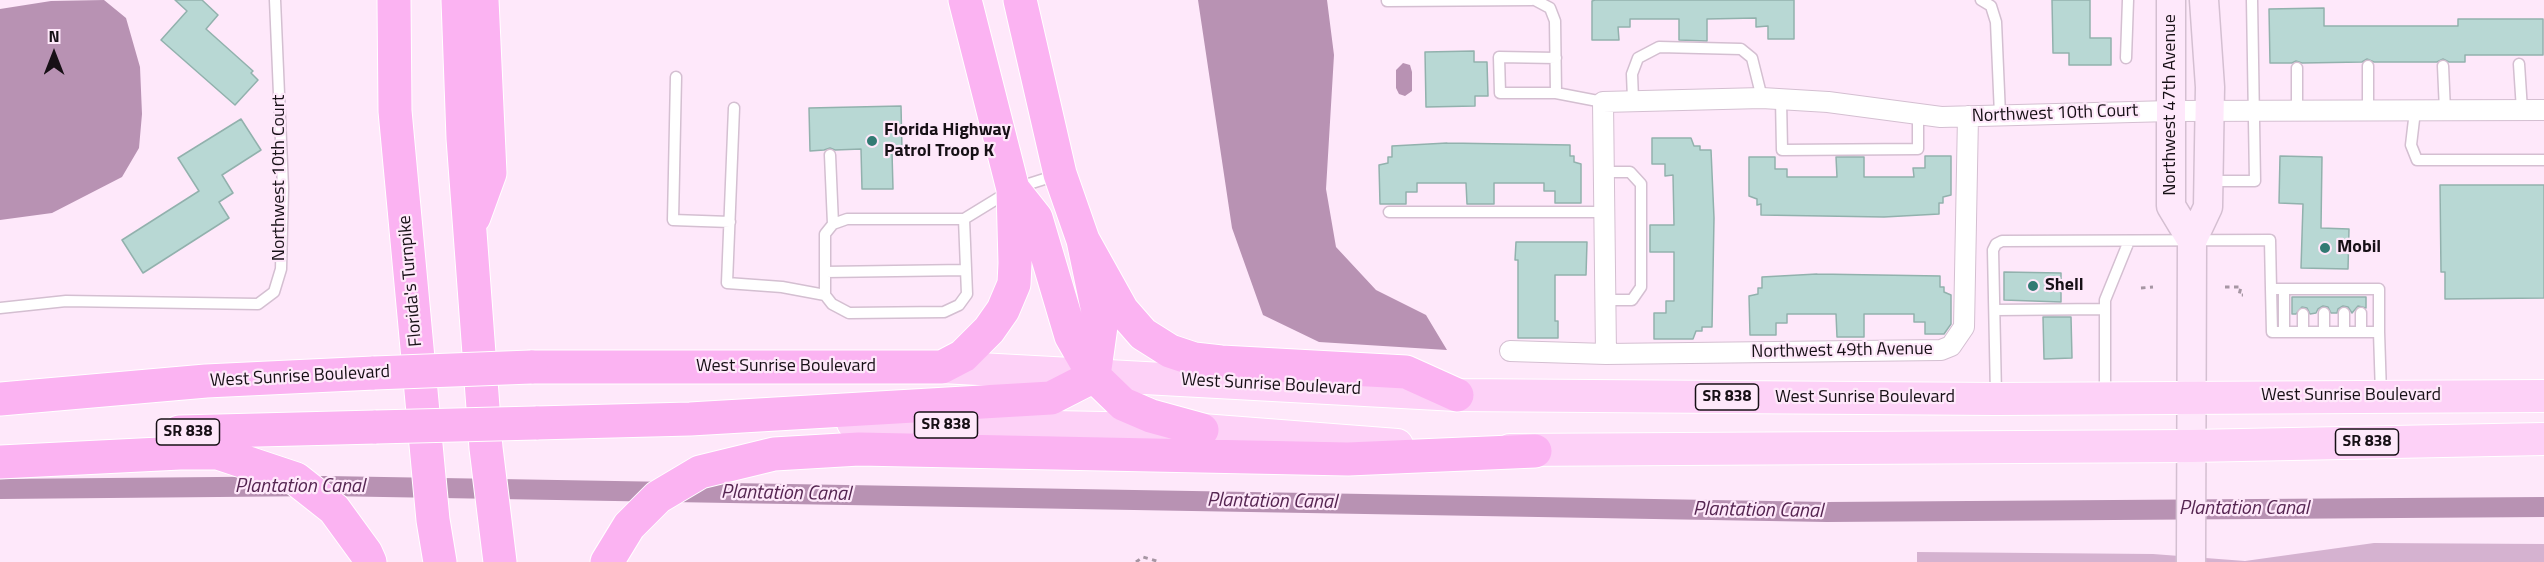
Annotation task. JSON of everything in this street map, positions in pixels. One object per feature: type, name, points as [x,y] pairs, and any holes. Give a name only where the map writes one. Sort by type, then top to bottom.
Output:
[{"type":"highway","points":[[376,0],[395,111]]},
{"type":"highway","name":"Florida's Turnpike","points":[[394,0],[395,111],[433,520],[440,562]]},
{"type":"highway","points":[[458,0],[463,138],[486,448],[500,562]]},
{"type":"highway","points":[[470,230],[490,173],[482,0]]},
{"type":"highway","points":[[942,368],[963,356],[989,330],[1003,310],[1014,284],[1013,189],[965,0]]},
{"type":"highway","points":[[1020,0],[1060,174],[1083,240],[1101,326],[1094,376]]},
{"type":"highway","points":[[1013,189],[1036,218],[1071,336],[1094,376],[1123,404],[1151,416],[1202,430]]},
{"type":"highway","points":[[1083,240],[1122,310],[1143,334],[1170,351],[1194,359],[1221,362],[1406,372],[1457,395]]},
{"type":"highway","name":"West Sunrise Boulevard","points":[[0,399],[206,381],[531,367],[942,368]]},
{"type":"highway","points":[[690,419],[1051,398],[1094,376]]},
{"type":"highway","name":"SR 838","points":[[0,440],[114,434],[690,419]]},
{"type":"highway","points":[[607,562],[629,526],[658,496],[700,472],[774,454],[859,449],[1348,459],[1535,451]]},
{"type":"highway","points":[[0,462],[218,453],[297,479],[334,509],[368,557]]},
{"type":"main road","name":"West Sunrise Boulevard","points":[[942,368],[1457,395],[1996,399],[2193,396],[2544,396]]},
{"type":"main road","name":"SR 838","points":[[690,419],[1202,430],[1412,447],[1535,451],[2191,446],[2544,439]]},
{"type":"street","name":"Northwest 47th Avenue","points":[[2171,0],[2171,206],[2192,241]]},
{"type":"street","name":"Northwest 47th Avenue","points":[[2191,562],[2192,241],[2208,207],[2209,181],[2210,111],[2204,0]]},
{"type":"street","name":"Northwest 10th Court","points":[[1603,102],[1633,99],[1771,98],[1828,102],[1941,117],[2171,111],[2544,110]]},
{"type":"street","points":[[1603,102],[1606,354]]},
{"type":"street","name":"Northwest 49th Avenue","points":[[1510,351],[1606,354],[1941,350],[1951,346],[1964,327],[1968,116]]},
{"type":"lane","name":"Northwest 10th Court","points":[[0,308],[66,302],[258,303],[274,292],[281,268],[283,188],[275,0]]},
{"type":"lane","points":[[1387,1],[1533,0],[1550,8],[1555,21],[1556,93]]},
{"type":"lane","points":[[1981,0],[1990,6],[1996,22],[2000,115]]},
{"type":"lane","points":[[2126,58],[2128,0]]},
{"type":"lane","points":[[2209,181],[2255,181],[2252,0]]},
{"type":"lane","points":[[1633,99],[1632,74],[1638,58],[1659,48],[1741,49],[1752,58],[1771,98],[1782,150],[1918,149],[1918,114]]},
{"type":"lane","points":[[1556,58],[1499,57],[1500,93],[1556,93],[1603,102]]},
{"type":"lane","points":[[2519,64],[2522,110]]},
{"type":"lane","points":[[2368,66],[2368,111]]},
{"type":"lane","points":[[2443,66],[2445,111]]},
{"type":"lane","points":[[2297,68],[2297,111]]},
{"type":"lane","points":[[676,77],[673,220],[730,222]]},
{"type":"lane","points":[[734,108],[727,283],[782,287],[825,296],[849,313],[944,312],[959,305],[967,294],[964,219]]},
{"type":"lane","points":[[2415,111],[2411,145],[2417,159],[2544,160]]},
{"type":"lane","points":[[830,155],[833,224]]},
{"type":"lane","points":[[1603,172],[1630,172],[1641,184],[1641,287],[1632,300],[1605,300]]},
{"type":"lane","points":[[825,296],[825,234],[833,224],[847,219],[964,219],[1013,189],[1060,174]]},
{"type":"lane","points":[[1389,212],[1604,212]]},
{"type":"lane","points":[[1996,399],[1994,250],[1996,244],[2002,241],[2270,240],[2271,332],[2379,332]]},
{"type":"lane","points":[[2105,397],[2105,300],[2129,241]]},
{"type":"lane","points":[[825,272],[966,270]]},
{"type":"lane","points":[[2271,290],[2303,293],[2361,293],[2379,289],[2381,396]]},
{"type":"lane","points":[[2284,290],[2284,332]]},
{"type":"lane","points":[[1995,310],[2105,309]]},
{"type":"lane","points":[[2324,313],[2324,332]]},
{"type":"lane","points":[[2344,313],[2344,332]]},
{"type":"lane","points":[[2361,313],[2361,332]]},
{"type":"lane","points":[[2303,314],[2303,332]]},
{"type":"path","points":[[2141,288],[2153,287]]},
{"type":"path","points":[[2225,287],[2241,287],[2239,295],[2243,295]]},
{"type":"path","points":[[1136,562],[1143,557],[1160,562]]},
{"type":"shaded area","points":[[104,0],[126,18],[140,67],[142,114],[139,148],[122,177],[52,213],[0,220],[0,9],[51,1]]},
{"type":"shaded area","points":[[1198,0],[1327,0],[1334,55],[1326,189],[1336,247],[1376,290],[1426,315],[1447,350],[1319,342],[1263,315],[1232,228]]},
{"type":"shaded area","points":[[1403,63],[1410,65],[1412,72],[1412,91],[1405,96],[1399,94],[1396,88],[1396,70]]},
{"type":"shaded area","points":[[2374,543],[2544,544],[2544,562],[1917,562],[1917,552],[2153,554],[2245,561]]},
{"type":"building","points":[[175,0],[202,0],[218,15],[206,29],[253,71],[251,73],[258,80],[235,105],[161,40],[187,11]]},
{"type":"building","points":[[1794,0],[1794,39],[1768,39],[1768,26],[1756,27],[1756,18],[1707,19],[1707,41],[1679,40],[1679,19],[1630,19],[1630,27],[1618,27],[1619,40],[1592,40],[1592,1]]},
{"type":"building","points":[[2052,0],[2090,0],[2090,38],[2111,38],[2111,65],[2069,65],[2069,53],[2053,53]]},
{"type":"building","points":[[2324,8],[2324,26],[2458,26],[2458,19],[2543,19],[2543,55],[2465,55],[2465,62],[2449,62],[2443,59],[2437,62],[2374,62],[2367,59],[2362,62],[2270,63],[2269,9]]},
{"type":"building","points":[[1474,51],[1474,62],[1487,62],[1488,96],[1475,96],[1475,106],[1426,107],[1425,52]]},
{"type":"building","points":[[901,106],[902,151],[892,152],[893,189],[862,189],[861,149],[835,150],[830,148],[810,151],[809,108]]},
{"type":"building","points":[[241,119],[261,150],[222,175],[233,193],[219,202],[229,218],[143,273],[122,240],[199,191],[178,158]]},
{"type":"building","points":[[1652,138],[1691,138],[1694,146],[1700,146],[1700,150],[1711,150],[1714,218],[1712,327],[1702,327],[1702,331],[1696,331],[1693,339],[1654,339],[1654,313],[1666,313],[1666,301],[1674,301],[1674,252],[1650,252],[1650,225],[1674,225],[1673,175],[1665,176],[1665,164],[1652,164]]},
{"type":"building","points":[[1447,143],[1570,145],[1570,156],[1574,156],[1574,162],[1581,164],[1581,203],[1555,203],[1555,191],[1544,191],[1544,183],[1494,183],[1494,204],[1467,204],[1466,183],[1417,183],[1417,192],[1406,192],[1406,204],[1380,204],[1379,165],[1388,163],[1388,157],[1392,157],[1392,146]]},
{"type":"building","points":[[1925,156],[1951,156],[1951,195],[1943,197],[1943,203],[1939,203],[1939,214],[1884,217],[1761,215],[1761,204],[1757,205],[1757,199],[1749,196],[1749,157],[1775,157],[1775,169],[1787,169],[1787,177],[1837,177],[1836,157],[1864,157],[1864,177],[1914,177],[1913,168],[1925,168]]},
{"type":"building","points":[[2280,156],[2322,157],[2321,228],[2349,229],[2348,269],[2301,268],[2303,204],[2279,203]]},
{"type":"building","points":[[2440,185],[2544,185],[2544,298],[2445,299],[2445,272],[2441,272]]},
{"type":"building","points":[[1516,242],[1587,242],[1586,275],[1555,275],[1555,321],[1558,321],[1558,338],[1518,338]]},
{"type":"building","name":"Shell","points":[[2004,272],[2061,273],[2061,302],[2004,300]]},
{"type":"building","points":[[1817,274],[1940,276],[1940,287],[1944,287],[1944,292],[1951,295],[1951,324],[1944,334],[1925,334],[1925,322],[1914,322],[1914,314],[1864,314],[1864,337],[1837,337],[1836,314],[1787,314],[1787,323],[1776,323],[1776,335],[1750,335],[1749,296],[1758,294],[1758,288],[1762,288],[1762,277]]},
{"type":"building","points":[[2292,297],[2366,297],[2366,308],[2358,306],[2352,313],[2348,307],[2343,306],[2338,309],[2337,313],[2331,313],[2328,307],[2323,306],[2316,313],[2310,314],[2307,308],[2302,307],[2296,314],[2292,314]]},
{"type":"building","points":[[2043,317],[2071,317],[2072,358],[2044,359]]},
{"type":"waterway","name":"Plantation Canal","points":[[0,489],[326,486],[1827,512],[2544,507]]},
{"type":"place","name":"Florida Highway Patrol Troop K","points":[[872,141]]},
{"type":"place","name":"Mobil","points":[[2325,248]]},
{"type":"place","name":"Shell","points":[[2033,286]]}]
